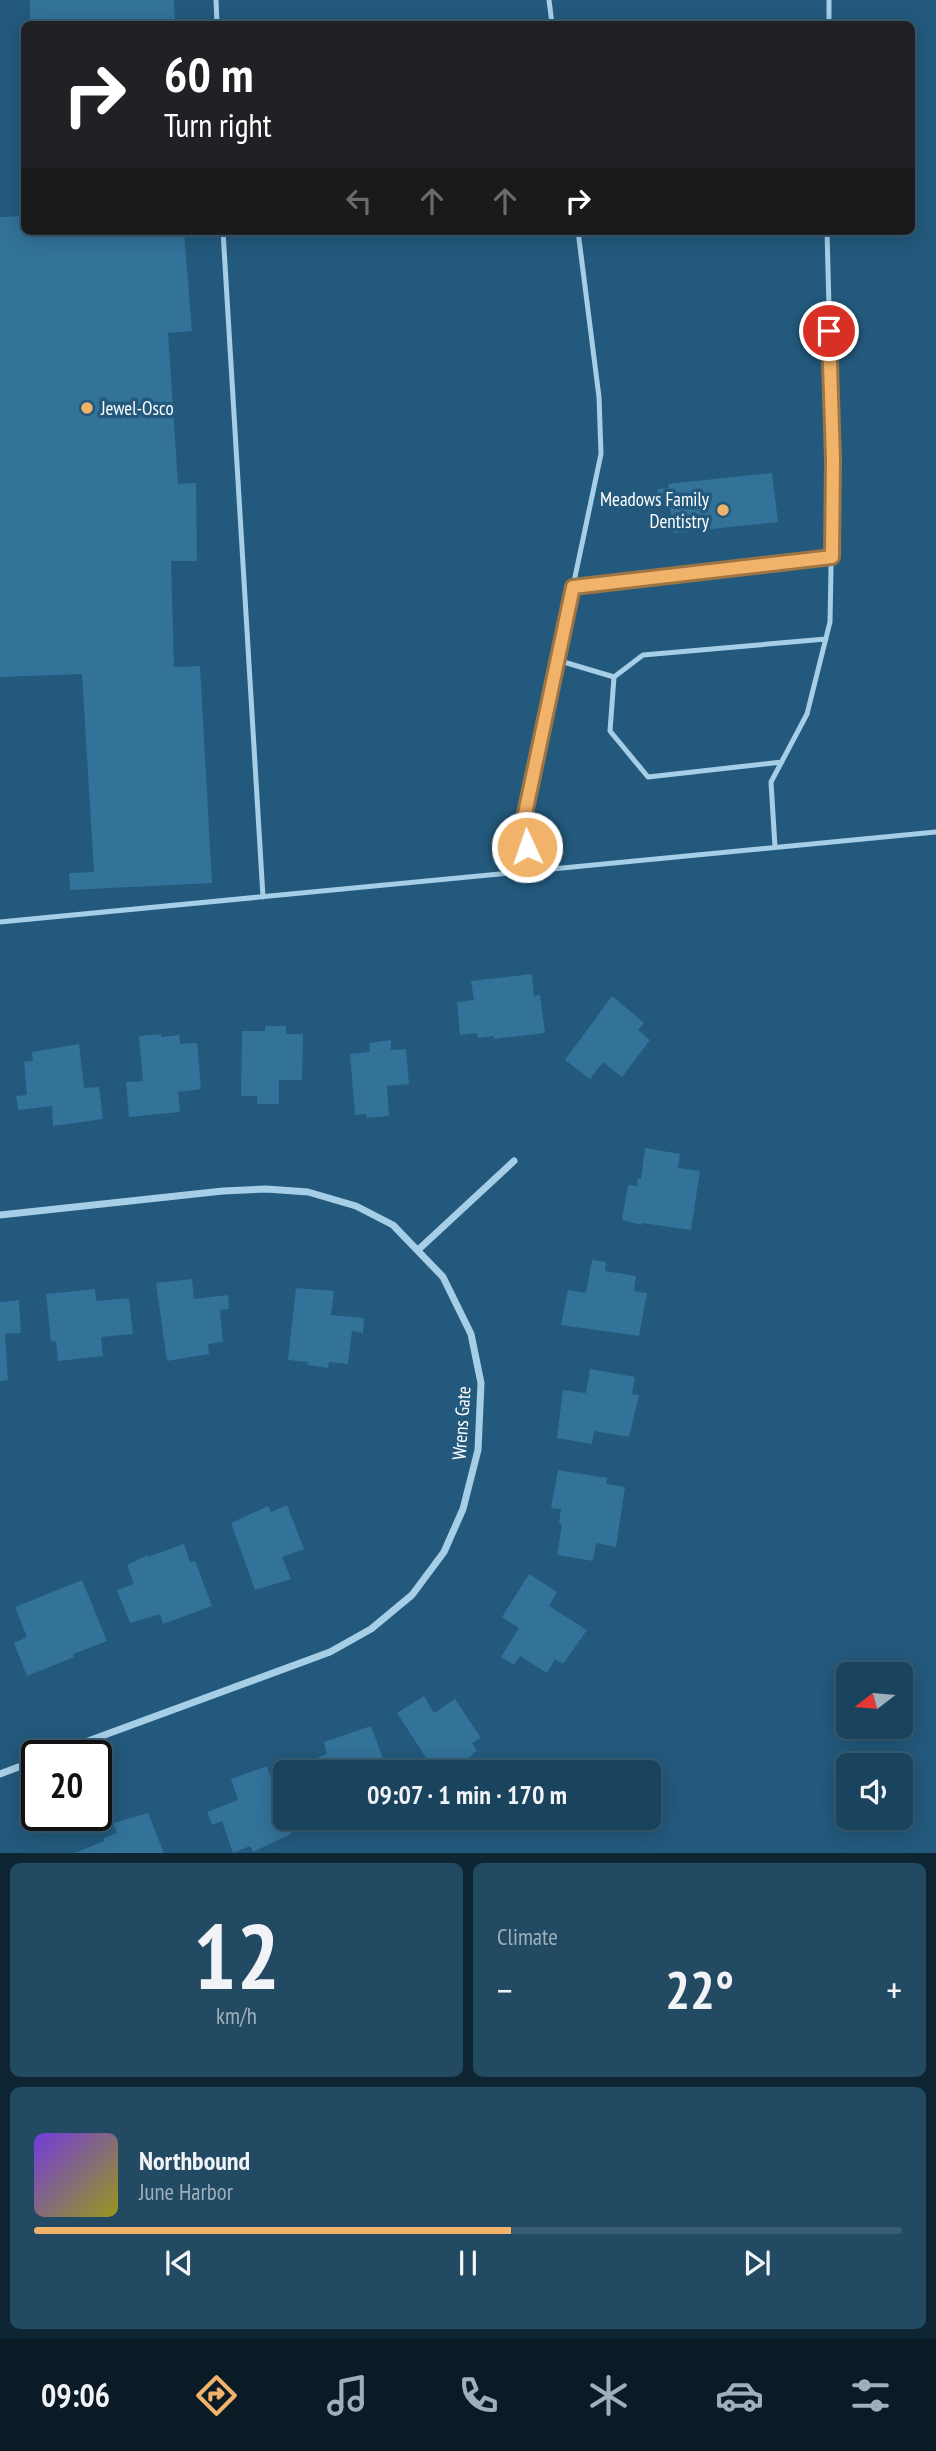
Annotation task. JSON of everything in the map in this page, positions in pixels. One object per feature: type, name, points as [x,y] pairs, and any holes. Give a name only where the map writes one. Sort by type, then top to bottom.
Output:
[{"type":"street","points":[[418,1250],[514,1161]]},
{"type":"street","name":"Wrens Gate","points":[[0,1215],[223,1191],[266,1189],[307,1192],[355,1206],[393,1225],[443,1277],[471,1334],[481,1383],[478,1450],[463,1509],[444,1552],[412,1595],[371,1629],[330,1652],[91,1740]]},
{"type":"street","points":[[0,1774],[21,1766]]},
{"type":"lane","points":[[216,0],[217,21]]},
{"type":"lane","points":[[549,0],[552,21]]},
{"type":"lane","points":[[829,0],[829,21]]},
{"type":"lane","points":[[223,235],[263,897]]},
{"type":"lane","points":[[531,871],[523,823],[601,454],[599,397],[579,235]]},
{"type":"lane","points":[[775,848],[771,782],[807,714],[830,622],[833,460],[827,235]]},
{"type":"lane","points":[[573,587],[832,557]]},
{"type":"lane","points":[[782,762],[648,777],[610,731],[614,677],[642,655],[826,639]]},
{"type":"lane","points":[[557,660],[614,677]]},
{"type":"lane","points":[[0,922],[936,832]]},
{"type":"building","points":[[30,0],[174,0],[175,21],[30,21]]},
{"type":"building","name":"Jewel-Osco","points":[[21,216],[21,235],[184,235],[192,331],[168,333],[178,484],[196,483],[197,561],[171,561],[174,667],[200,666],[212,883],[70,890],[69,873],[94,872],[82,674],[0,677],[0,217]]},
{"type":"building","name":"Meadows Family Dentistry","points":[[772,473],[778,522],[673,533],[669,497],[658,498],[657,489],[669,488],[668,484]]},
{"type":"building","points":[[532,974],[534,996],[540,995],[545,1033],[494,1039],[494,1036],[478,1038],[477,1033],[460,1035],[457,1002],[474,1000],[471,981]]},
{"type":"building","points":[[612,996],[644,1023],[638,1030],[650,1040],[622,1077],[603,1062],[590,1079],[565,1060]]},
{"type":"building","points":[[265,1026],[286,1026],[286,1034],[303,1034],[302,1080],[279,1080],[279,1104],[257,1104],[257,1096],[241,1096],[242,1031],[265,1031]]},
{"type":"building","points":[[161,1034],[161,1037],[179,1035],[180,1044],[197,1043],[201,1089],[178,1092],[180,1112],[129,1117],[126,1082],[143,1081],[139,1036]]},
{"type":"building","points":[[391,1040],[391,1050],[406,1049],[409,1084],[387,1086],[389,1116],[367,1118],[366,1114],[355,1115],[350,1054],[370,1052],[369,1043]]},
{"type":"building","points":[[79,1044],[84,1088],[99,1087],[103,1119],[53,1126],[52,1106],[18,1110],[16,1096],[27,1095],[24,1062],[33,1061],[32,1052]]},
{"type":"building","points":[[645,1148],[680,1154],[678,1168],[700,1171],[691,1230],[622,1220],[628,1185],[637,1186],[638,1178],[641,1179]]},
{"type":"building","points":[[592,1260],[606,1262],[605,1271],[636,1276],[634,1291],[647,1293],[639,1336],[561,1325],[568,1290],[586,1293]]},
{"type":"building","points":[[192,1279],[194,1299],[228,1295],[229,1309],[220,1310],[223,1342],[208,1344],[209,1354],[167,1361],[156,1283]]},
{"type":"building","points":[[296,1288],[334,1291],[331,1315],[364,1318],[363,1333],[352,1331],[348,1364],[329,1362],[328,1368],[288,1360]]},
{"type":"building","points":[[95,1289],[96,1301],[129,1298],[133,1334],[101,1337],[103,1356],[58,1361],[56,1341],[51,1342],[46,1294]]},
{"type":"building","points":[[19,1300],[21,1333],[5,1334],[8,1380],[0,1381],[0,1302]]},
{"type":"building","points":[[590,1369],[635,1377],[632,1394],[639,1395],[629,1437],[594,1431],[592,1444],[557,1438],[563,1390],[586,1393]]},
{"type":"building","points":[[558,1470],[607,1478],[606,1484],[625,1487],[616,1547],[596,1543],[593,1561],[557,1555],[562,1524],[559,1523],[561,1509],[551,1508]]},
{"type":"building","points":[[287,1505],[304,1549],[282,1557],[291,1579],[255,1590],[231,1523],[268,1506],[271,1512]]},
{"type":"building","points":[[184,1544],[190,1562],[195,1561],[212,1606],[163,1624],[160,1614],[130,1623],[117,1590],[134,1584],[127,1565],[148,1555]]},
{"type":"building","points":[[529,1574],[557,1592],[549,1606],[587,1630],[563,1664],[555,1659],[547,1673],[520,1656],[514,1665],[501,1657],[519,1628],[502,1617]]},
{"type":"building","points":[[82,1580],[107,1641],[27,1676],[14,1643],[27,1637],[15,1607]]},
{"type":"building","points":[[424,1696],[434,1713],[455,1699],[481,1738],[472,1743],[477,1751],[467,1760],[428,1760],[397,1713]]},
{"type":"building","points":[[371,1726],[384,1760],[311,1760],[327,1754],[324,1742]]},
{"type":"building","points":[[267,1766],[273,1783],[273,1830],[290,1830],[291,1834],[253,1852],[250,1846],[233,1853],[222,1821],[212,1825],[207,1812],[238,1800],[231,1779]]},
{"type":"building","points":[[148,1813],[164,1853],[75,1853],[117,1833],[113,1823]]},
{"type":"place","name":"Jewel-Osco","points":[[87,408]]},
{"type":"place","name":"Meadows Family Dentistry","points":[[723,510]]},
{"type":"route","points":[[527,847],[523,823],[573,587],[832,557],[833,460],[829,331]]}]
